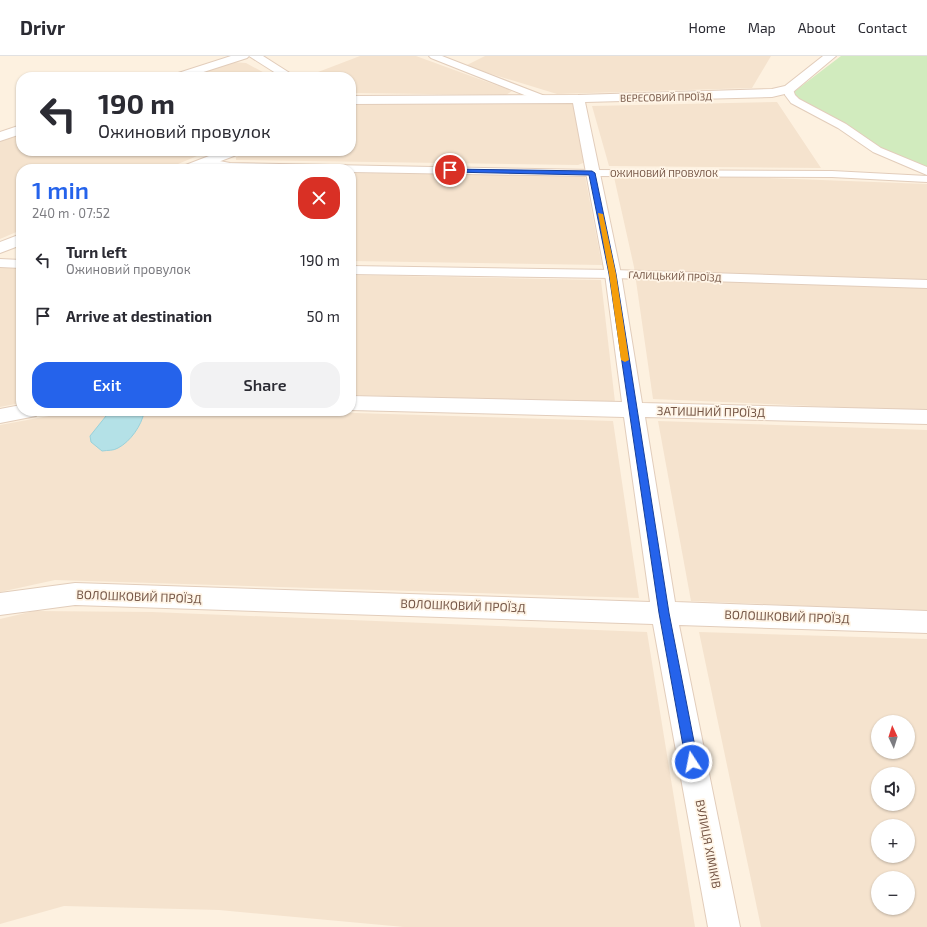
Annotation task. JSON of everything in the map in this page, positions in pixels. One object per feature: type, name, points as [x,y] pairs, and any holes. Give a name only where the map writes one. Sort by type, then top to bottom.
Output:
[{"type":"street","points":[[192,72],[243,56]]},
{"type":"street","points":[[255,56],[282,72]]},
{"type":"street","points":[[790,89],[830,56]]},
{"type":"street","name":"ВЕРЕСОВИЙ ПРОЇЗД","points":[[356,100],[578,99],[739,96],[772,93],[790,89]]},
{"type":"street","name":"ВУЛИЦЯ ХІМІКІВ","points":[[578,99],[613,274],[664,613],[724,927]]},
{"type":"street","points":[[0,137],[16,131]]},
{"type":"street","points":[[203,164],[223,156]]},
{"type":"street","points":[[0,248],[16,241]]},
{"type":"street","name":"ЗАТИШНИЙ ПРОЇЗД","points":[[356,403],[927,417]]},
{"type":"street","points":[[0,416],[16,413]]},
{"type":"street","name":"ВОЛОШКОВИЙ ПРОЇЗД","points":[[0,604],[75,594],[927,622]]},
{"type":"lane","name":"ВЕРЕСОВИЙ ПРОЇЗД","points":[[434,56],[541,98]]},
{"type":"lane","points":[[790,89],[790,95],[795,101],[842,126],[877,150],[924,169],[927,172]]},
{"type":"lane","name":"ОЖИНОВИЙ ПРОВУЛОК","points":[[209,162],[220,164]]},
{"type":"lane","name":"ОЖИНОВИЙ ПРОВУЛОК","points":[[356,168],[592,173],[832,174],[927,179]]},
{"type":"lane","points":[[0,263],[16,264]]},
{"type":"lane","name":"ГАЛИЦЬКИЙ ПРОЇЗД","points":[[356,270],[613,274],[927,284]]},
{"type":"shaded area","points":[[360,56],[416,56],[512,91],[506,95],[356,93],[356,72],[318,72]]},
{"type":"shaded area","points":[[485,56],[771,56],[752,88],[557,94],[465,66]]},
{"type":"shaded area","points":[[232,62],[246,63],[263,72],[202,72]]},
{"type":"shaded area","points":[[368,100],[574,103],[588,161],[578,165],[236,160],[236,157],[238,156],[356,156],[356,105]]},
{"type":"shaded area","points":[[777,102],[821,168],[609,166],[592,106]]},
{"type":"shaded area","points":[[16,135],[16,156],[197,156],[178,164],[16,164],[16,232],[0,239],[0,140]]},
{"type":"shaded area","points":[[356,173],[585,176],[602,265],[356,261]]},
{"type":"shaded area","points":[[716,176],[927,184],[927,411],[653,399],[634,267],[614,177]]},
{"type":"shaded area","points":[[0,268],[16,268],[16,404],[0,407]]},
{"type":"shaded area","points":[[356,275],[601,280],[615,402],[356,395]]},
{"type":"shaded area","points":[[356,413],[613,421],[639,598],[55,580],[0,592],[0,425],[49,416],[356,416]]},
{"type":"shaded area","points":[[658,421],[927,430],[927,611],[691,601]]},
{"type":"shaded area","points":[[34,611],[152,612],[647,632],[695,927],[404,927],[219,910],[64,906],[0,924],[0,619]]},
{"type":"shaded area","points":[[699,632],[927,639],[927,927],[761,927]]},
{"type":"green space","points":[[841,56],[927,56],[927,168],[881,150],[803,103],[793,94]]},
{"type":"water","points":[[106,416],[143,416],[138,428],[127,442],[116,449],[102,451],[91,442],[90,436]]},
{"type":"slow traffic","points":[[600,214],[613,274],[625,360]]},
{"type":"route","points":[[450,170],[592,173],[613,274],[664,613],[692,762]]}]
